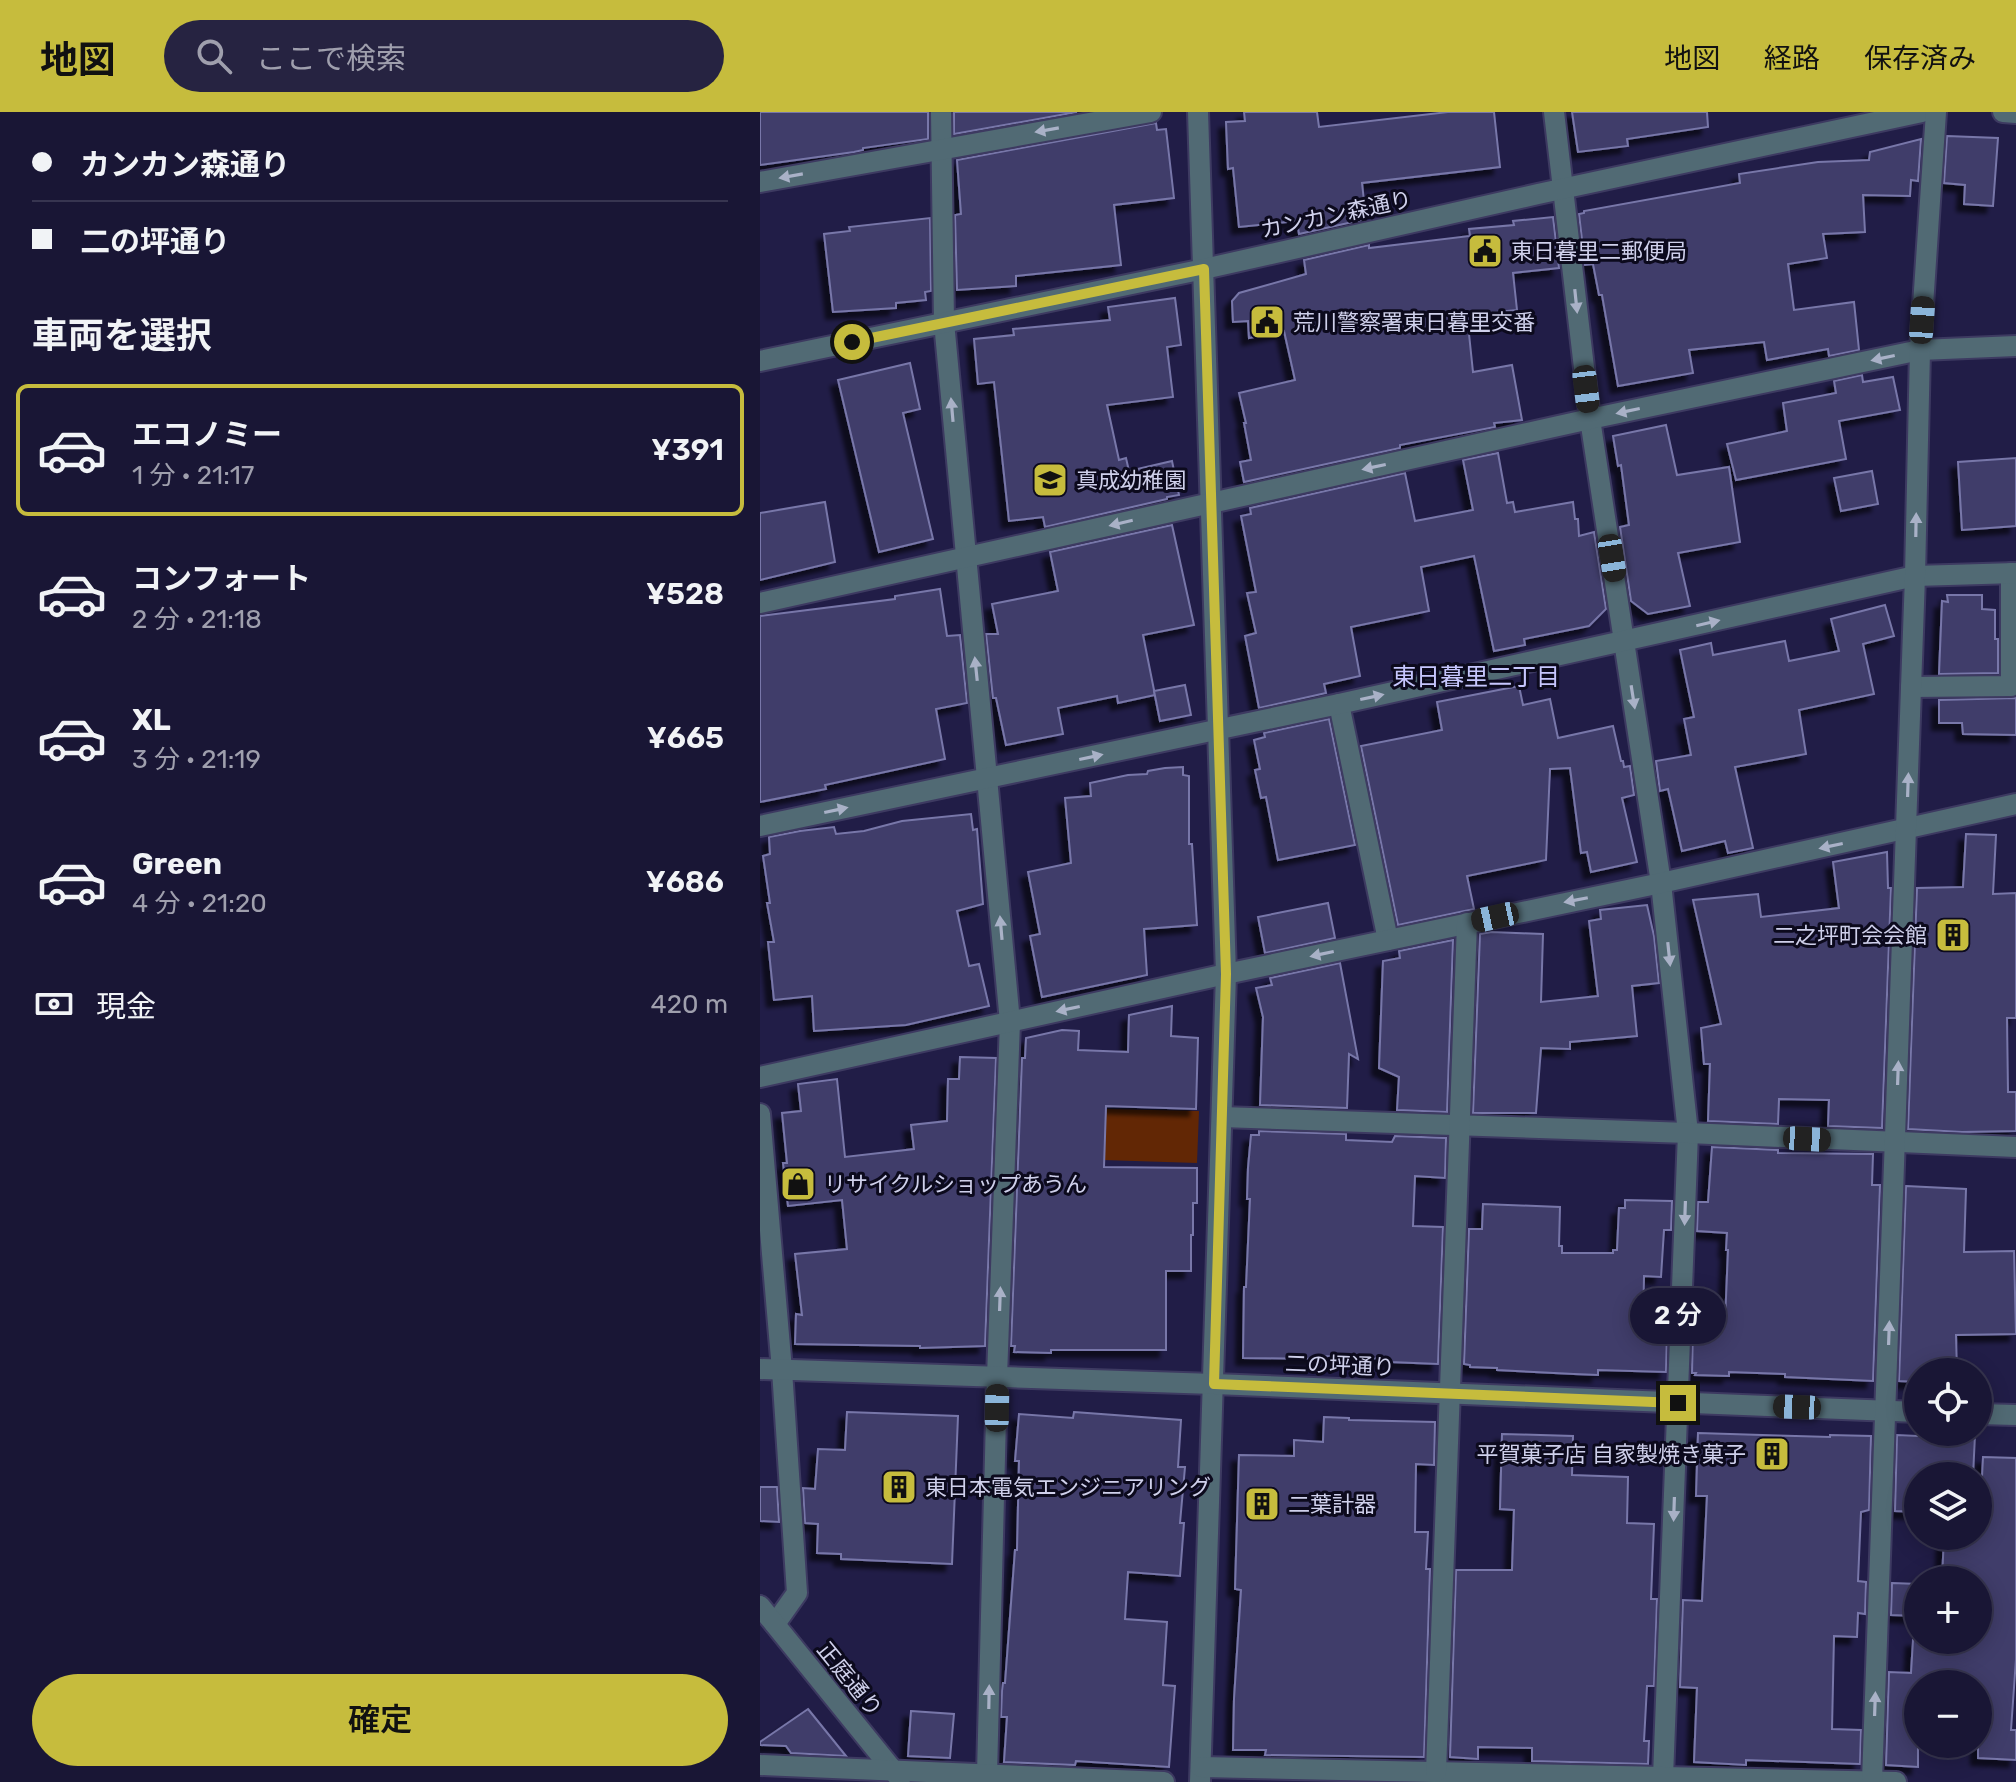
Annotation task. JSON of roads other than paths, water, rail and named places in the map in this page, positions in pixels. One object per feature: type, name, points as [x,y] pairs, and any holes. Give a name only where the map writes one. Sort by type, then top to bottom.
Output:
[{"type":"street","points":[[941,112],[944,322],[1010,1022],[987,1775]]},
{"type":"street","points":[[760,182],[1151,112]]},
{"type":"street","points":[[1198,112],[1226,974],[1201,1774],[1436,1772],[1896,1782]]},
{"type":"street","points":[[1554,112],[1590,419],[1661,883],[1688,1133],[1678,1403],[1656,1779]]},
{"type":"street","name":"カンカン森通り","points":[[760,361],[1204,269],[1922,112]]},
{"type":"street","points":[[1872,1781],[1896,1143],[1920,350],[1936,112]]},
{"type":"street","points":[[2003,112],[2016,113]]},
{"type":"street","points":[[760,603],[1590,419],[1920,350],[2016,346]]},
{"type":"street","points":[[760,826],[1339,704],[1915,576],[2014,573],[2011,686],[1911,687]]},
{"type":"street","points":[[1339,704],[1388,940]]},
{"type":"street","points":[[760,1077],[2016,804]]},
{"type":"street","points":[[1436,1772],[1467,923]]},
{"type":"street","points":[[760,1114],[797,1593],[775,1624]]},
{"type":"street","points":[[1222,1117],[2016,1147]]},
{"type":"street","name":"二の坪通り","points":[[760,1369],[1904,1412]]},
{"type":"street","points":[[1992,1414],[2016,1415]]},
{"type":"street","name":"正庭通り","points":[[760,1606],[898,1777]]},
{"type":"street","points":[[760,1765],[898,1777],[987,1775],[1164,1782]]},
{"type":"place","name":"東日暮里二郵便局","points":[[1485,251]]},
{"type":"place","name":"荒川警察署東日暮里交番","points":[[1267,322]]},
{"type":"place","name":"真成幼稚園","points":[[1050,480]]},
{"type":"place","name":"二之坪町会会館","points":[[1953,935]]},
{"type":"place","name":"リサイクルショップあうん","points":[[798,1184]]},
{"type":"place","name":"平賀菓子店 自家製焼き菓子","points":[[1772,1454]]},
{"type":"place","name":"東日本電気エンジニアリング","points":[[899,1487]]},
{"type":"place","name":"二葉計器","points":[[1262,1504]]},
{"type":"district","name":"東日暮里二丁目","points":[[1476,677]]}]
